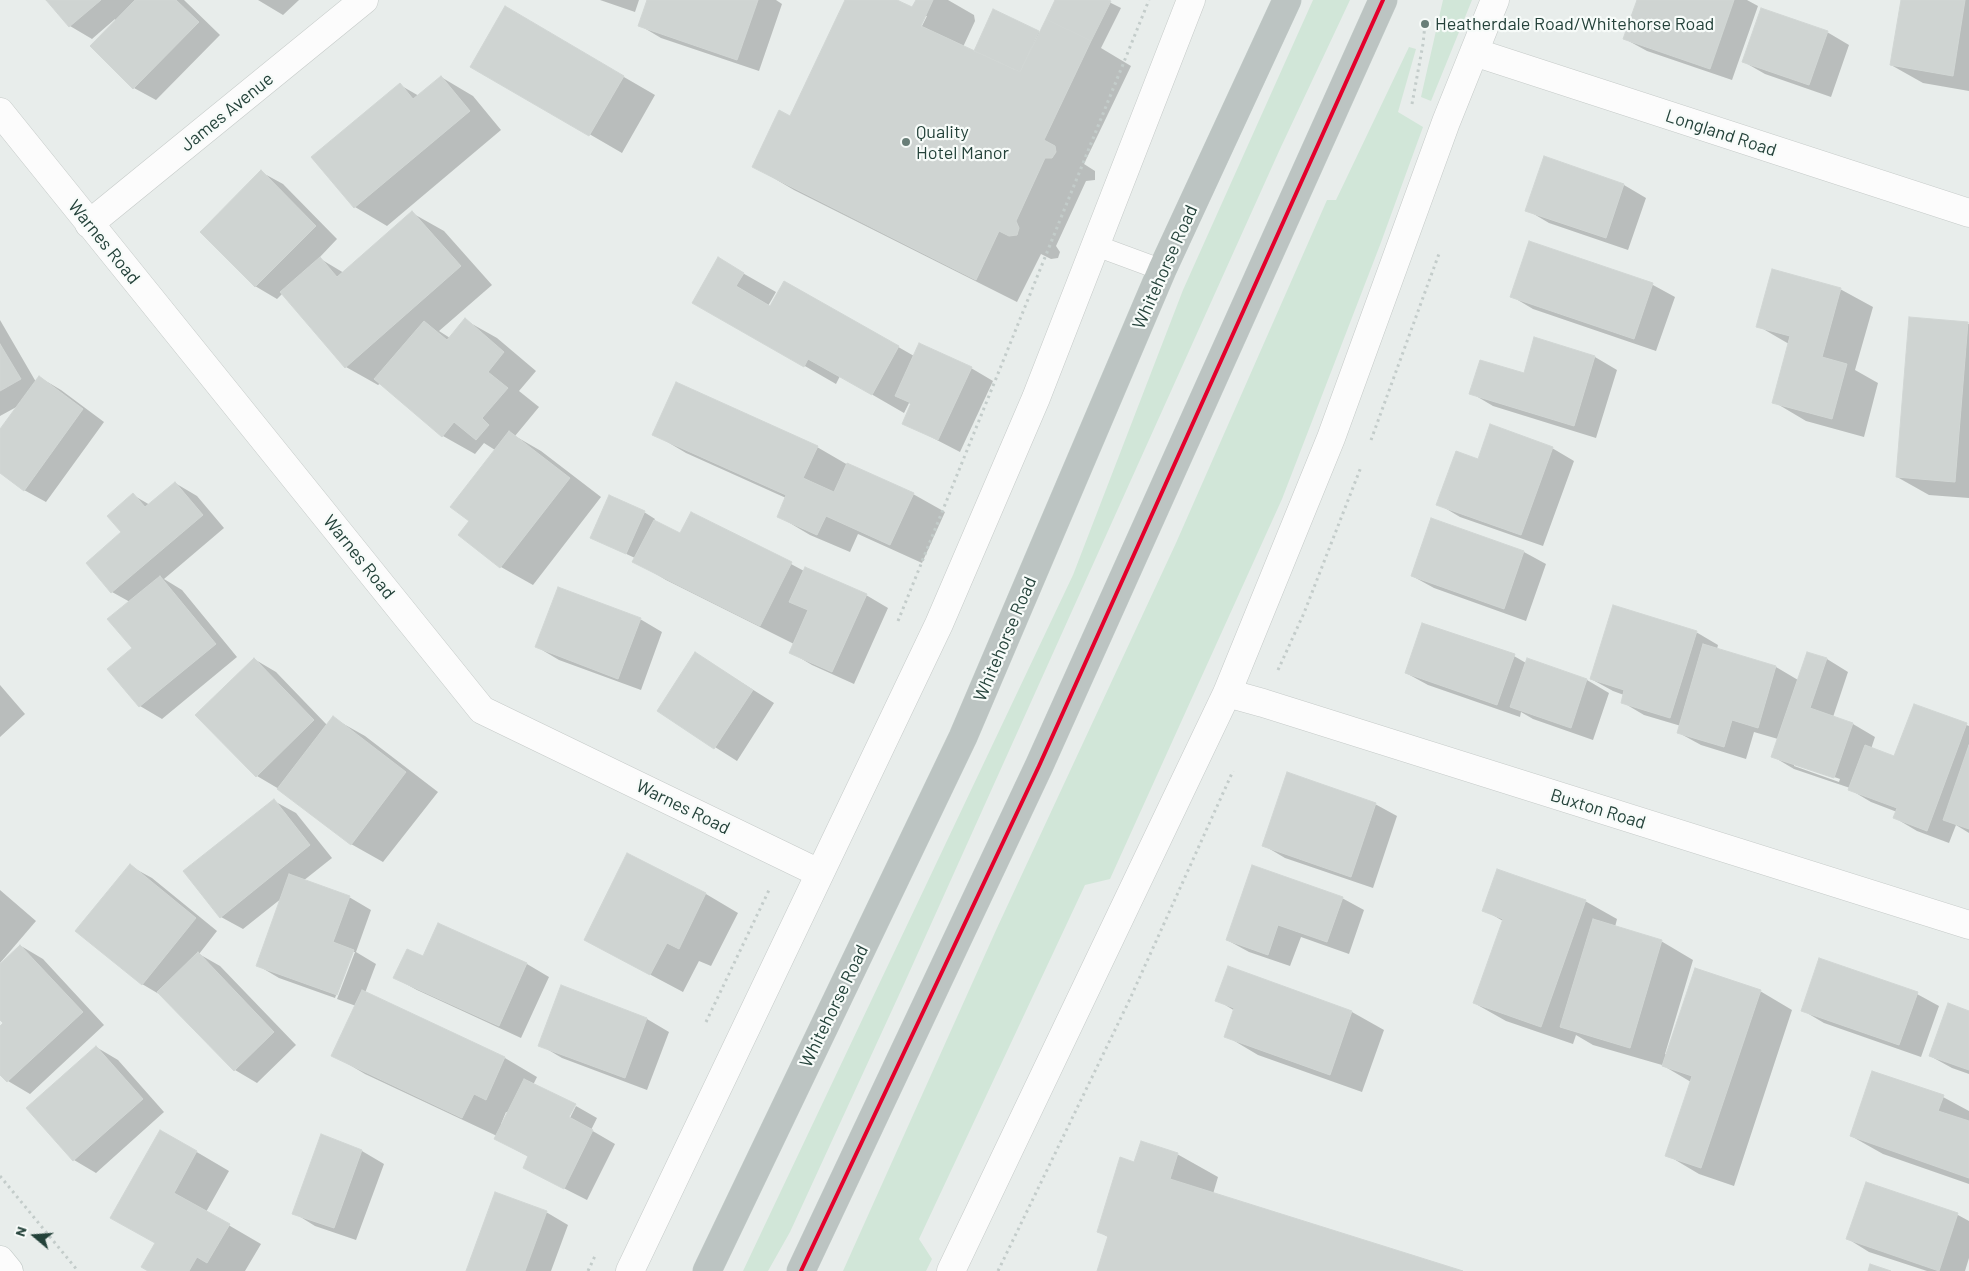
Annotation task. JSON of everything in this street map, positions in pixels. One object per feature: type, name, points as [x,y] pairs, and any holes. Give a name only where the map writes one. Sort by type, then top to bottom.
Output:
[{"type":"highway","name":"Whitehorse Road","points":[[707,1271],[963,737],[1162,270],[1286,0]]},
{"type":"highway","points":[[801,1271],[1038,766],[1383,0]]},
{"type":"street","name":"James Avenue","points":[[89,224],[364,0]]},
{"type":"street","points":[[630,1271],[939,624],[1036,398],[1097,246],[1191,0]]},
{"type":"street","points":[[951,1271],[1227,694],[1331,438],[1446,122],[1495,0]]},
{"type":"street","name":"Longland Road","points":[[1474,52],[1969,213]]},
{"type":"street","name":"Warnes Road","points":[[0,112],[482,710],[819,873]]},
{"type":"street","name":"Buxton Road","points":[[1227,694],[1263,703],[1969,925]]},
{"type":"street","points":[[0,1260],[9,1271]]},
{"type":"lane","points":[[1097,246],[1162,270]]},
{"type":"path","points":[[896,625],[1149,0]]},
{"type":"path","points":[[703,1027],[785,857]]},
{"type":"path","points":[[0,1176],[78,1271]]},
{"type":"path","points":[[588,1271],[596,1253]]},
{"type":"green space","points":[[1313,0],[1350,0],[1280,149],[904,984],[790,1232],[768,1271],[743,1271],[1073,575],[1183,290]]},
{"type":"green space","points":[[1443,0],[1472,0],[1431,101],[1421,97]]},
{"type":"green space","points":[[1409,47],[1416,49],[1398,112],[1423,127],[1380,245],[1282,499],[1110,879],[1085,885],[919,1239],[932,1259],[926,1271],[843,1271],[997,928],[1176,543],[1327,200],[1336,200]]},
{"type":"building","points":[[46,0],[101,0],[69,27]]},
{"type":"building","points":[[135,0],[176,0],[199,22],[133,89],[90,46]]},
{"type":"building","points":[[647,0],[758,0],[737,60],[638,26]]},
{"type":"building","name":"Quality Hotel Manor","points":[[845,0],[897,0],[912,7],[916,0],[933,0],[921,26],[1020,72],[1046,19],[1091,41],[1044,140],[1055,146],[1056,152],[1052,158],[1045,158],[1016,221],[1019,228],[1017,235],[1009,236],[999,231],[976,280],[752,167],[779,110],[790,116]]},
{"type":"building","points":[[1055,0],[1111,1],[1091,41],[1046,19]]},
{"type":"building","points":[[1637,0],[1734,0],[1710,69],[1623,39]]},
{"type":"building","points":[[1901,0],[1965,0],[1953,76],[1890,65]]},
{"type":"building","points":[[505,6],[624,76],[589,136],[470,67]]},
{"type":"building","points":[[1761,8],[1828,31],[1809,85],[1742,62]]},
{"type":"building","points":[[993,9],[1039,31],[1020,72],[974,51]]},
{"type":"building","points":[[441,76],[470,111],[354,208],[311,157],[400,83],[413,99]]},
{"type":"building","points":[[1544,156],[1624,184],[1606,238],[1525,211]]},
{"type":"building","points":[[261,170],[316,226],[255,287],[200,232]]},
{"type":"building","points":[[412,211],[461,266],[345,368],[280,292],[320,257],[337,277]]},
{"type":"building","points":[[1529,241],[1653,283],[1634,339],[1510,297]]},
{"type":"building","points":[[718,257],[744,273],[736,286],[770,306],[784,281],[899,346],[872,395],[808,359],[804,367],[692,303]]},
{"type":"building","points":[[1772,269],[1841,288],[1822,357],[1847,364],[1832,419],[1772,403],[1790,336],[1756,327]]},
{"type":"building","points":[[1909,317],[1968,322],[1955,482],[1896,477]]},
{"type":"building","points":[[465,318],[504,352],[488,372],[508,388],[482,418],[489,425],[476,440],[454,422],[442,437],[374,379],[424,321],[447,340]]},
{"type":"building","points":[[1534,337],[1595,356],[1574,426],[1469,394],[1480,360],[1524,373]]},
{"type":"building","points":[[919,343],[972,367],[938,440],[902,424],[911,403],[895,396]]},
{"type":"building","points":[[0,344],[21,379],[0,391]]},
{"type":"building","points":[[39,376],[83,409],[24,491],[0,473],[0,429]]},
{"type":"building","points":[[676,382],[818,446],[803,478],[834,492],[847,463],[914,493],[890,545],[826,516],[817,535],[777,517],[786,495],[652,435]]},
{"type":"building","points":[[1490,424],[1553,447],[1521,535],[1436,505],[1456,451],[1478,459]]},
{"type":"building","points":[[509,431],[570,478],[500,568],[458,535],[469,521],[450,507]]},
{"type":"building","points":[[175,482],[203,515],[111,593],[86,563],[121,532],[107,516],[133,493],[145,507]]},
{"type":"building","points":[[609,495],[645,511],[626,554],[590,538]]},
{"type":"building","points":[[691,512],[792,562],[760,626],[632,562],[654,520],[680,533]]},
{"type":"building","points":[[1431,518],[1524,551],[1504,609],[1411,576]]},
{"type":"building","points":[[805,567],[867,594],[832,672],[789,653],[808,610],[789,602]]},
{"type":"building","points":[[160,576],[216,644],[139,707],[107,669],[132,648],[107,619]]},
{"type":"building","points":[[558,587],[641,618],[618,679],[535,647]]},
{"type":"building","points":[[1613,605],[1697,631],[1670,718],[1621,703],[1624,690],[1590,679]]},
{"type":"building","points":[[1422,623],[1515,654],[1497,705],[1405,673]]},
{"type":"building","points":[[1703,644],[1776,666],[1758,728],[1732,720],[1724,747],[1677,733]]},
{"type":"building","points":[[695,652],[753,690],[714,749],[657,711]]},
{"type":"building","points":[[1807,652],[1827,658],[1810,708],[1853,723],[1834,778],[1771,757]]},
{"type":"building","points":[[254,658],[314,720],[256,777],[195,715]]},
{"type":"building","points":[[1527,658],[1587,679],[1571,728],[1510,707]]},
{"type":"building","points":[[1914,704],[1967,723],[1927,831],[1893,818],[1897,808],[1848,790],[1865,745],[1894,756]]},
{"type":"building","points":[[333,716],[406,772],[351,845],[277,789]]},
{"type":"building","points":[[1969,745],[1969,829],[1943,820]]},
{"type":"building","points":[[1287,772],[1376,803],[1351,877],[1262,846]]},
{"type":"building","points":[[274,799],[310,845],[220,918],[183,871]]},
{"type":"building","points":[[627,853],[706,893],[679,949],[667,943],[650,975],[584,940]]},
{"type":"building","points":[[130,864],[196,918],[142,985],[75,931]]},
{"type":"building","points":[[1252,865],[1343,897],[1327,942],[1278,925],[1268,955],[1226,940]]},
{"type":"building","points":[[1497,869],[1586,900],[1541,1027],[1473,1003],[1503,919],[1482,911]]},
{"type":"building","points":[[289,874],[350,896],[333,942],[354,950],[337,995],[256,966]]},
{"type":"building","points":[[1593,919],[1662,940],[1630,1048],[1560,1027]]},
{"type":"building","points":[[438,923],[527,963],[499,1026],[393,978],[407,949],[423,956]]},
{"type":"building","points":[[20,945],[83,1012],[7,1082],[0,1075],[0,1026],[3,1023],[0,1020],[0,964]]},
{"type":"building","points":[[198,952],[274,1032],[234,1071],[157,992]]},
{"type":"building","points":[[1819,958],[1918,992],[1899,1045],[1801,1011]]},
{"type":"building","points":[[1228,966],[1352,1011],[1330,1075],[1224,1037],[1234,1008],[1215,1001]]},
{"type":"building","points":[[1695,968],[1761,990],[1701,1168],[1665,1156],[1692,1076],[1662,1066]]},
{"type":"building","points":[[561,985],[647,1018],[625,1078],[538,1046]]},
{"type":"building","points":[[362,990],[505,1057],[486,1100],[474,1094],[462,1118],[331,1056]]},
{"type":"building","points":[[1948,1003],[1969,1011],[1969,1070],[1929,1056]]},
{"type":"building","points":[[96,1046],[143,1099],[73,1161],[26,1108]]},
{"type":"building","points":[[1872,1071],[1944,1095],[1938,1111],[1969,1121],[1969,1178],[1850,1136]]},
{"type":"building","points":[[524,1079],[576,1104],[569,1117],[593,1130],[564,1189],[523,1168],[528,1156],[494,1139]]},
{"type":"building","points":[[160,1130],[197,1151],[174,1193],[230,1224],[207,1263],[197,1257],[189,1271],[148,1271],[141,1267],[155,1243],[110,1218]]},
{"type":"building","points":[[321,1134],[362,1150],[334,1228],[292,1214]]},
{"type":"building","points":[[1141,1141],[1178,1153],[1170,1179],[1463,1271],[1097,1271],[1108,1236],[1097,1232],[1120,1157],[1134,1162]]},
{"type":"building","points":[[1866,1182],[1958,1213],[1939,1271],[1846,1239]]},
{"type":"building","points":[[495,1192],[547,1211],[525,1271],[466,1271]]},
{"type":"building","points":[[1870,1264],[1891,1271],[1868,1271]]},
{"type":"transit line","points":[[801,1271],[1039,766],[1383,0]]},
{"type":"place","name":"Heatherdale Road/Whitehorse Road","points":[[1425,24]]},
{"type":"place","name":"Quality Hotel Manor","points":[[906,142]]}]
